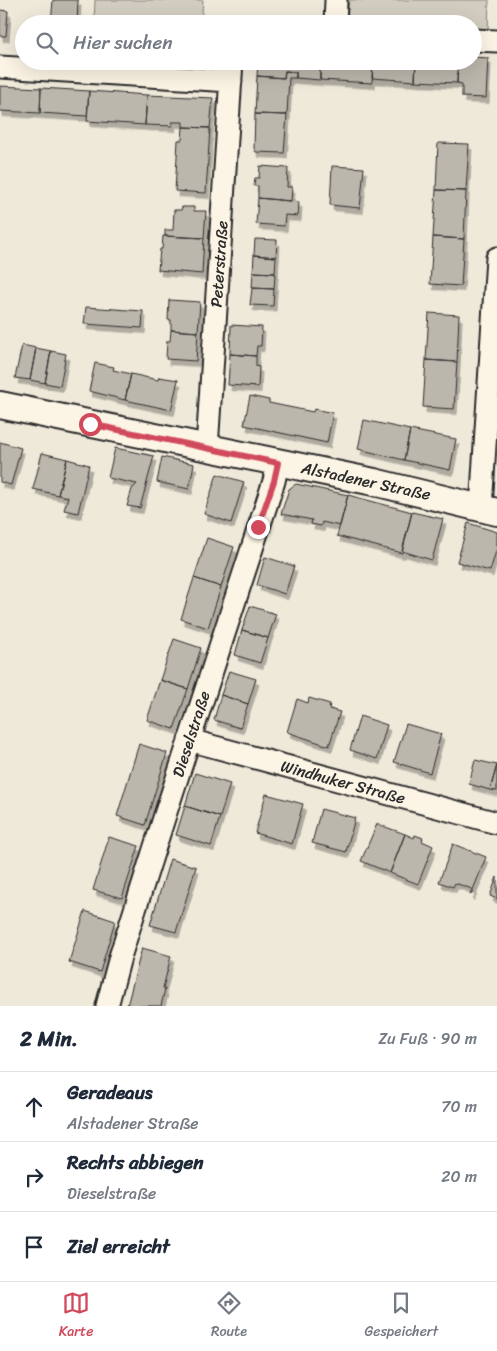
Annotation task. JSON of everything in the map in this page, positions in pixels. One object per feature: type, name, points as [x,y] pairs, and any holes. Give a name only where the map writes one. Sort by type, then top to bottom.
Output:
[{"type":"street","points":[[335,15],[336,0]]},
{"type":"street","points":[[482,40],[497,41]]},
{"type":"street","points":[[0,67],[15,67]]},
{"type":"street","points":[[174,70],[232,71]]},
{"type":"street","name":"Peterstraße","points":[[207,448],[232,71]]},
{"type":"street","points":[[489,510],[497,258]]},
{"type":"street","name":"Alstadener Straße","points":[[0,405],[374,482],[489,510]]},
{"type":"street","name":"Dieselstraße","points":[[106,1006],[189,740],[274,481],[278,463]]},
{"type":"street","name":"Windhuker Straße","points":[[189,740],[497,823]]},
{"type":"shaded area","points":[[95,0],[203,0],[202,15],[94,15]]},
{"type":"shaded area","points":[[349,0],[489,0],[488,29],[482,29],[482,15],[348,15]]},
{"type":"building","points":[[53,0],[78,0],[77,15],[52,15]]},
{"type":"building","points":[[0,10],[8,11],[6,36],[0,36]]},
{"type":"building","points":[[482,58],[488,58],[486,98],[462,97],[462,84],[457,83],[458,70],[482,70]]},
{"type":"building","points":[[257,70],[320,70],[320,80],[296,78],[296,72],[285,71],[284,78],[257,76]]},
{"type":"building","points":[[320,70],[373,70],[372,83],[320,80]]},
{"type":"building","points":[[372,70],[416,70],[415,81],[372,78]]},
{"type":"building","points":[[416,70],[458,70],[457,83],[415,81]]},
{"type":"building","points":[[285,71],[296,72],[296,78],[289,78],[287,115],[255,114],[257,76],[284,78]]},
{"type":"building","points":[[0,86],[41,88],[40,113],[0,111]]},
{"type":"building","points":[[41,88],[89,91],[87,116],[40,113]]},
{"type":"building","points":[[89,91],[147,95],[145,125],[87,121]]},
{"type":"building","points":[[147,95],[213,98],[210,128],[183,127],[183,122],[172,122],[173,126],[145,125]]},
{"type":"building","points":[[255,114],[287,115],[284,153],[256,152],[254,148]]},
{"type":"building","points":[[183,127],[210,128],[206,193],[175,191],[178,140],[182,140]]},
{"type":"building","points":[[438,143],[469,144],[466,191],[436,190]]},
{"type":"building","points":[[260,166],[288,168],[287,187],[292,187],[291,201],[258,198],[258,186],[254,186],[255,178],[259,178]]},
{"type":"building","points":[[332,166],[364,168],[360,208],[330,205]]},
{"type":"building","points":[[436,190],[466,191],[464,239],[433,237]]},
{"type":"building","points":[[258,198],[299,202],[298,216],[285,215],[284,226],[256,224]]},
{"type":"building","points":[[182,207],[194,207],[194,211],[206,211],[204,238],[165,236],[165,230],[173,230],[174,210],[181,210]]},
{"type":"building","points":[[163,236],[204,238],[202,274],[158,270]]},
{"type":"building","points":[[433,237],[464,239],[461,286],[430,284]]},
{"type":"building","points":[[255,239],[277,240],[276,257],[254,255]]},
{"type":"building","points":[[254,255],[276,257],[275,273],[253,272]]},
{"type":"building","points":[[253,272],[275,273],[274,289],[252,288]]},
{"type":"building","points":[[252,288],[274,289],[273,306],[250,305]]},
{"type":"building","points":[[169,300],[200,302],[198,332],[171,330],[171,320],[168,320]]},
{"type":"building","points":[[86,307],[143,311],[142,328],[84,324]]},
{"type":"building","points":[[429,313],[459,315],[457,362],[426,360]]},
{"type":"building","points":[[231,325],[262,327],[261,346],[257,346],[256,356],[230,354]]},
{"type":"building","points":[[171,330],[198,332],[196,361],[166,359],[167,341],[170,341]]},
{"type":"building","points":[[22,345],[36,348],[30,380],[15,378]]},
{"type":"building","points":[[36,348],[51,351],[45,383],[30,380]]},
{"type":"building","points":[[51,351],[66,354],[60,386],[45,383]]},
{"type":"building","points":[[230,354],[256,356],[256,366],[259,367],[258,387],[228,385]]},
{"type":"building","points":[[426,360],[457,362],[454,409],[423,407]]},
{"type":"building","points":[[95,363],[114,367],[113,370],[131,374],[125,400],[89,391]]},
{"type":"building","points":[[131,374],[158,380],[159,377],[178,380],[171,410],[125,400]]},
{"type":"building","points":[[250,396],[269,400],[269,403],[313,412],[314,409],[333,413],[327,443],[244,425]]},
{"type":"building","points":[[364,420],[410,430],[404,460],[358,449]]},
{"type":"building","points":[[410,430],[456,439],[450,470],[404,460]]},
{"type":"building","points":[[0,442],[21,448],[11,485],[0,482]]},
{"type":"building","points":[[115,448],[154,456],[140,508],[127,506],[132,489],[137,484],[108,478]]},
{"type":"building","points":[[42,453],[67,459],[58,495],[33,489]]},
{"type":"building","points":[[162,457],[194,464],[189,489],[157,482]]},
{"type":"building","points":[[67,459],[89,465],[78,513],[64,510],[68,497],[58,495]]},
{"type":"building","points":[[217,474],[244,482],[231,523],[204,514]]},
{"type":"building","points":[[296,484],[348,495],[340,526],[322,522],[321,526],[311,524],[312,520],[281,514],[289,489]]},
{"type":"building","points":[[348,495],[412,512],[402,553],[337,536]]},
{"type":"building","points":[[412,512],[443,519],[432,560],[402,551]]},
{"type":"building","points":[[468,523],[497,532],[497,548],[490,571],[457,562]]},
{"type":"building","points":[[207,538],[234,547],[221,587],[194,578]]},
{"type":"building","points":[[265,557],[294,566],[285,594],[257,585]]},
{"type":"building","points":[[194,578],[221,587],[208,628],[181,619]]},
{"type":"building","points":[[250,606],[276,614],[268,638],[242,630]]},
{"type":"building","points":[[242,630],[268,638],[260,663],[235,655]]},
{"type":"building","points":[[174,639],[201,648],[188,689],[160,680]]},
{"type":"building","points":[[229,671],[256,679],[248,704],[221,695]]},
{"type":"building","points":[[160,680],[188,689],[174,729],[147,720]]},
{"type":"building","points":[[221,695],[248,704],[240,728],[214,720]]},
{"type":"building","points":[[309,698],[330,704],[329,709],[340,712],[329,746],[287,732],[297,699],[308,703]]},
{"type":"building","points":[[360,716],[387,725],[377,759],[350,750]]},
{"type":"building","points":[[406,724],[441,734],[430,773],[394,762]]},
{"type":"building","points":[[139,744],[167,753],[145,825],[117,816]]},
{"type":"building","points":[[475,760],[497,765],[490,790],[469,784]]},
{"type":"building","points":[[497,765],[497,791],[490,790]]},
{"type":"building","points":[[195,773],[230,784],[220,817],[185,806]]},
{"type":"building","points":[[266,794],[303,804],[292,844],[255,833]]},
{"type":"building","points":[[185,806],[220,817],[211,846],[176,835]]},
{"type":"building","points":[[321,809],[355,818],[346,852],[312,843]]},
{"type":"building","points":[[377,824],[405,834],[390,873],[361,861]]},
{"type":"building","points":[[405,834],[414,838],[415,835],[423,838],[422,841],[433,846],[418,884],[390,873]]},
{"type":"building","points":[[109,837],[139,846],[122,898],[93,890]]},
{"type":"building","points":[[453,844],[486,857],[471,895],[472,889],[455,883],[453,887],[439,882]]},
{"type":"building","points":[[170,859],[196,867],[176,932],[150,925]]},
{"type":"building","points":[[497,877],[497,899],[490,896]]},
{"type":"building","points":[[85,911],[115,921],[100,972],[69,962]]},
{"type":"building","points":[[142,948],[171,956],[163,988],[165,989],[161,1006],[127,1006]]},
{"type":"route","points":[[90,424],[278,463],[274,481],[258,527]]}]
